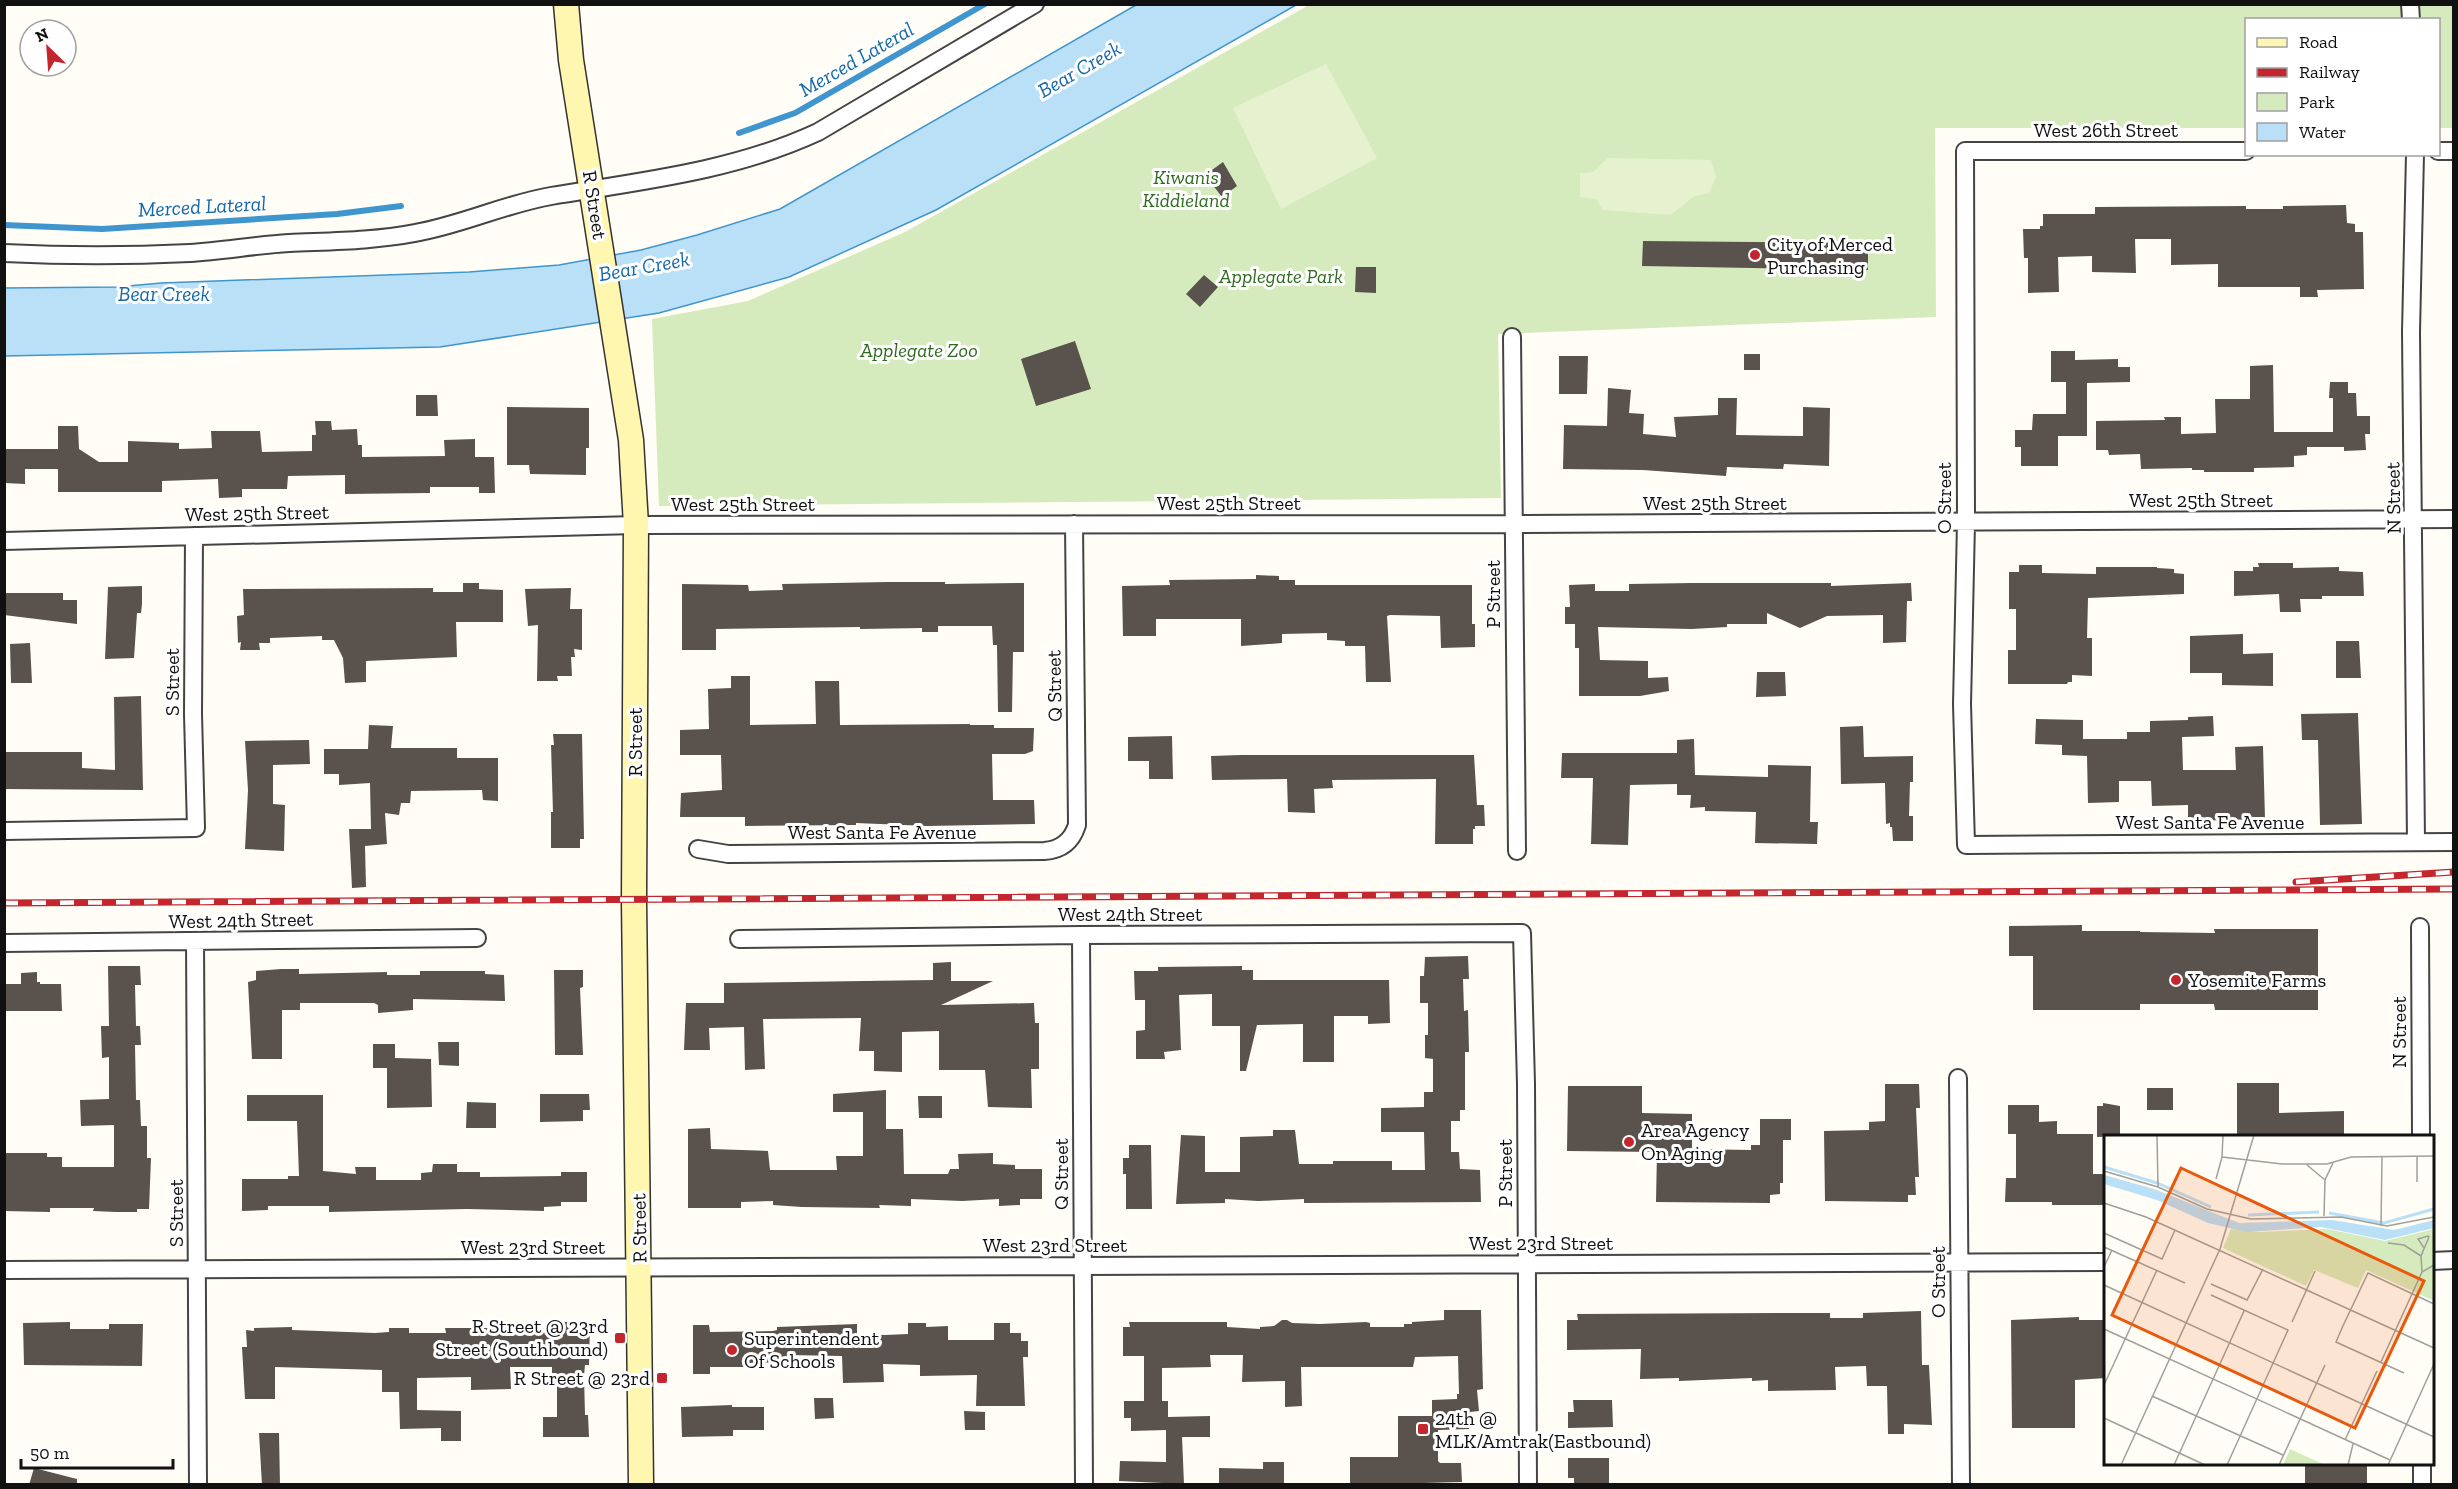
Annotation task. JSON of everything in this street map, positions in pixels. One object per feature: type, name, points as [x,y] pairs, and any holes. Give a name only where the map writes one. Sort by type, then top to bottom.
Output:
[{"type":"street","name":"R Street","points":[[566,4],[571,60],[632,440],[636,525],[634,900],[641,1485]]},
{"type":"street","points":[[4,253],[169,254],[289,243],[374,240],[418,233],[548,197],[640,183],[712,168],[783,148],[818,132],[1035,4]]},
{"type":"street","name":"West 26th Street","points":[[1965,151],[2245,151]]},
{"type":"street","name":"O Street","points":[[1965,151],[1966,523],[1962,704],[1966,845]]},
{"type":"street","name":"N Street","points":[[2415,156],[2411,332],[2415,520],[2416,842]]},
{"type":"street","name":"P Street","points":[[1512,338],[1517,851]]},
{"type":"street","name":"West 25th Street","points":[[4,541],[636,525],[1966,523],[2454,519]]},
{"type":"street","name":"Q Street","points":[[1065,844],[1073,835],[1077,825],[1074,524]]},
{"type":"street","name":"S Street","points":[[4,831],[196,828],[193,714],[194,536]]},
{"type":"street","name":"West Santa Fe Avenue","points":[[1966,845],[2454,842]]},
{"type":"street","name":"West Santa Fe Avenue","points":[[698,849],[728,854],[1044,851],[1065,844]]},
{"type":"street","name":"N Street","points":[[2420,927],[2421,1135]]},
{"type":"street","name":"P Street","points":[[1522,933],[1526,1084],[1528,1485]]},
{"type":"street","name":"West 24th Street","points":[[739,939],[1522,933]]},
{"type":"street","name":"Q Street","points":[[1081,935],[1084,1485]]},
{"type":"street","name":"West 24th Street","points":[[4,943],[477,938]]},
{"type":"street","name":"S Street","points":[[195,941],[198,1485]]},
{"type":"street","name":"O Street","points":[[1958,1078],[1961,1485]]},
{"type":"street","points":[[2434,1261],[2454,1260]]},
{"type":"street","name":"West 23rd Street","points":[[4,1270],[2104,1262]]},
{"type":"street","points":[[2422,1465],[2422,1485]]},
{"type":"green space","name":"Applegate Park","points":[[1309,5],[2453,5],[2453,128],[2440,128],[2440,18],[2245,18],[2245,128],[1935,128],[1936,317],[1498,334],[1501,498],[659,506],[652,319],[748,301],[905,232]]},
{"type":"green space","points":[[1326,64],[1377,158],[1281,209],[1233,108]]},
{"type":"green space","points":[[1608,158],[1711,160],[1716,177],[1709,193],[1693,197],[1671,215],[1603,210],[1596,199],[1580,197],[1580,173],[1593,172]]},
{"type":"water","name":"Bear Creek","points":[[1136,5],[1296,5],[936,210],[789,277],[659,313],[440,347],[5,356],[4,288],[117,287],[161,283],[469,272],[559,265],[641,250],[697,235],[780,209]]},
{"type":"building","points":[[1223,162],[1237,186],[1222,197],[1205,175]]},
{"type":"building","points":[[2346,205],[2347,223],[2355,224],[2355,232],[2363,232],[2364,289],[2317,290],[2318,297],[2300,297],[2300,287],[2218,287],[2218,264],[2171,265],[2171,239],[2135,239],[2136,273],[2092,272],[2092,256],[2058,257],[2059,292],[2028,293],[2028,258],[2024,258],[2023,229],[2040,229],[2040,226],[2043,226],[2043,214],[2095,214],[2095,207],[2246,206],[2246,209],[2283,209],[2283,206]]},
{"type":"building","name":"City of Merced Purchasing","points":[[1643,241],[1868,243],[1868,270],[1642,266]]},
{"type":"building","points":[[1356,267],[1376,267],[1376,293],[1355,292]]},
{"type":"building","points":[[1204,275],[1218,287],[1200,307],[1186,294]]},
{"type":"building","points":[[1075,341],[1091,389],[1036,406],[1021,359]]},
{"type":"building","points":[[2051,351],[2075,351],[2075,360],[2118,359],[2118,367],[2130,367],[2130,382],[2087,383],[2087,436],[2058,436],[2058,466],[2021,466],[2021,447],[2015,447],[2015,430],[2032,430],[2033,414],[2066,414],[2066,382],[2051,382]]},
{"type":"building","points":[[1744,354],[1760,354],[1760,370],[1744,370]]},
{"type":"building","points":[[1559,356],[1588,356],[1587,394],[1559,394]]},
{"type":"building","points":[[2273,365],[2274,432],[2333,432],[2333,398],[2329,398],[2330,382],[2348,382],[2348,393],[2356,393],[2357,416],[2370,416],[2370,434],[2365,434],[2366,450],[2344,451],[2344,447],[2307,447],[2307,455],[2294,456],[2294,467],[2254,468],[2254,472],[2204,472],[2204,470],[2192,470],[2192,468],[2141,469],[2140,454],[2109,455],[2108,450],[2096,450],[2096,421],[2165,420],[2164,417],[2181,417],[2181,434],[2216,433],[2215,399],[2250,399],[2250,366]]},
{"type":"building","points":[[1608,388],[1631,390],[1629,413],[1644,414],[1643,434],[1676,437],[1674,417],[1718,415],[1718,398],[1737,398],[1736,435],[1803,436],[1803,407],[1830,408],[1829,466],[1784,464],[1783,469],[1727,467],[1726,476],[1643,470],[1563,469],[1564,425],[1607,426]]},
{"type":"building","points":[[416,395],[437,395],[438,416],[416,416]]},
{"type":"building","points":[[507,407],[589,408],[586,475],[530,474],[529,465],[507,465]]},
{"type":"building","points":[[315,421],[331,421],[332,430],[357,429],[358,445],[362,445],[362,457],[445,456],[444,440],[475,439],[475,457],[494,457],[495,493],[479,493],[479,487],[430,487],[430,493],[345,494],[345,475],[288,476],[287,489],[242,489],[242,497],[219,498],[218,479],[162,481],[162,492],[58,492],[58,469],[25,469],[25,484],[4,483],[4,449],[58,449],[58,426],[78,426],[79,449],[99,462],[128,462],[128,441],[179,443],[179,449],[212,448],[211,431],[260,431],[262,452],[312,451],[312,435],[316,435]]},
{"type":"building","points":[[2258,563],[2293,563],[2293,568],[2339,567],[2339,571],[2363,572],[2364,596],[2322,596],[2322,599],[2300,599],[2301,612],[2280,612],[2279,594],[2234,596],[2234,571],[2253,571],[2253,567],[2259,567]]},
{"type":"building","points":[[2019,565],[2042,565],[2042,573],[2096,574],[2096,567],[2174,569],[2174,573],[2184,574],[2184,594],[2088,598],[2087,638],[2092,638],[2092,676],[2072,675],[2072,682],[2067,684],[2008,684],[2008,650],[2016,650],[2016,609],[2009,609],[2009,572],[2019,572]]},
{"type":"building","points":[[1256,575],[1279,576],[1279,580],[1295,580],[1295,585],[1472,585],[1472,624],[1475,624],[1475,647],[1441,648],[1440,616],[1390,615],[1387,616],[1391,682],[1366,682],[1365,646],[1345,646],[1345,641],[1327,640],[1327,633],[1282,634],[1282,643],[1241,646],[1241,619],[1156,619],[1156,636],[1123,636],[1122,586],[1170,585],[1169,580],[1256,579]]},
{"type":"building","points":[[463,583],[479,583],[479,589],[503,590],[503,622],[456,622],[457,657],[366,661],[366,682],[345,683],[343,658],[334,640],[322,640],[322,636],[270,638],[270,643],[259,643],[260,650],[240,650],[241,642],[238,643],[237,616],[244,615],[243,589],[433,588],[433,592],[463,592]]},
{"type":"building","points":[[1024,583],[1024,652],[1013,652],[1012,712],[998,712],[997,645],[993,645],[992,626],[938,626],[938,632],[922,632],[922,628],[860,629],[860,627],[716,629],[716,650],[682,650],[682,584],[748,585],[749,591],[783,590],[782,584]]},
{"type":"building","points":[[1831,583],[1831,586],[1911,583],[1912,601],[1907,601],[1906,642],[1883,643],[1883,615],[1827,616],[1800,628],[1767,613],[1767,624],[1727,624],[1727,627],[1692,629],[1598,627],[1600,660],[1648,661],[1648,678],[1668,677],[1669,691],[1640,696],[1579,696],[1579,648],[1575,648],[1575,624],[1565,624],[1565,607],[1570,607],[1569,585],[1595,584],[1595,591],[1629,591],[1629,584]]},
{"type":"building","points":[[142,586],[141,613],[137,613],[134,658],[105,659],[108,587]]},
{"type":"building","points":[[571,588],[570,609],[582,609],[582,650],[574,649],[575,657],[571,657],[572,676],[557,676],[558,681],[537,681],[538,625],[528,626],[525,589]]},
{"type":"building","points":[[4,593],[63,593],[63,600],[77,600],[77,624],[4,615]]},
{"type":"building","points":[[2243,634],[2243,654],[2273,653],[2273,686],[2222,685],[2222,673],[2190,673],[2190,636]]},
{"type":"building","points":[[2336,641],[2359,641],[2361,678],[2336,678]]},
{"type":"building","points":[[30,643],[32,683],[11,683],[10,644]]},
{"type":"building","points":[[1757,672],[1785,672],[1786,696],[1756,697]]},
{"type":"building","points":[[731,676],[750,676],[750,725],[816,724],[815,681],[839,681],[840,725],[970,724],[994,725],[994,728],[1034,728],[1033,751],[1025,754],[992,754],[993,800],[1034,800],[1035,824],[928,826],[856,823],[856,825],[745,826],[745,817],[680,817],[681,793],[722,790],[721,755],[680,755],[680,730],[709,729],[708,689],[731,688]]},
{"type":"building","points":[[141,696],[143,790],[4,789],[4,752],[82,752],[82,768],[115,770],[114,697]]},
{"type":"building","points":[[2358,713],[2362,824],[2320,825],[2318,740],[2302,740],[2301,714]]},
{"type":"building","points":[[2213,716],[2214,736],[2182,737],[2183,770],[2236,770],[2235,747],[2263,746],[2265,819],[2188,821],[2188,805],[2152,806],[2151,781],[2119,781],[2119,802],[2088,803],[2087,756],[2062,755],[2062,745],[2035,744],[2036,719],[2083,720],[2083,739],[2127,739],[2127,732],[2150,732],[2150,721],[2188,720],[2188,717]]},
{"type":"building","points":[[369,725],[393,726],[391,748],[457,748],[457,758],[498,758],[498,801],[483,800],[482,790],[411,791],[410,803],[401,803],[399,815],[385,813],[387,844],[365,846],[366,887],[352,888],[349,829],[371,829],[370,783],[339,785],[339,774],[324,774],[324,749],[368,749]]},
{"type":"building","points":[[1863,726],[1864,757],[1913,756],[1909,816],[1913,816],[1913,841],[1893,841],[1892,827],[1890,823],[1886,824],[1885,783],[1841,784],[1840,727]]},
{"type":"building","points":[[553,734],[582,734],[584,839],[580,839],[580,848],[551,848],[551,812],[553,812],[551,745],[554,745]]},
{"type":"building","points":[[1172,736],[1173,779],[1149,779],[1149,761],[1128,761],[1128,737]]},
{"type":"building","points":[[1694,739],[1695,775],[1768,777],[1768,765],[1811,766],[1810,822],[1818,822],[1817,844],[1755,843],[1756,812],[1705,811],[1705,807],[1690,808],[1691,795],[1677,795],[1677,784],[1630,785],[1628,845],[1591,844],[1593,778],[1561,778],[1562,753],[1677,753],[1677,740]]},
{"type":"building","points":[[309,740],[310,764],[273,765],[273,804],[285,805],[284,851],[245,849],[248,790],[245,741]]},
{"type":"building","points":[[1474,755],[1477,805],[1484,805],[1485,826],[1475,826],[1473,829],[1473,844],[1435,844],[1436,779],[1332,780],[1333,788],[1314,789],[1315,813],[1288,812],[1287,779],[1212,780],[1211,756]]},
{"type":"building","name":"Yosemite Farms","points":[[2082,925],[2082,931],[2140,932],[2215,933],[2214,929],[2318,929],[2318,1010],[2215,1010],[2214,1004],[2140,1004],[2140,1010],[2033,1010],[2033,956],[2009,956],[2009,926]]},
{"type":"building","points":[[1468,956],[1469,979],[1463,979],[1464,1011],[1468,1010],[1469,1052],[1465,1052],[1465,1110],[1460,1110],[1460,1121],[1451,1121],[1451,1152],[1459,1152],[1460,1169],[1480,1170],[1481,1202],[1304,1203],[1304,1199],[1258,1201],[1225,1199],[1225,1203],[1176,1204],[1181,1135],[1205,1136],[1205,1172],[1240,1172],[1240,1137],[1273,1136],[1273,1130],[1295,1130],[1299,1164],[1333,1164],[1333,1161],[1392,1161],[1392,1170],[1425,1170],[1424,1132],[1381,1132],[1381,1108],[1424,1107],[1424,1092],[1433,1092],[1433,1059],[1425,1058],[1428,1003],[1420,1003],[1420,976],[1424,976],[1425,957]]},
{"type":"building","points":[[951,962],[951,981],[993,981],[941,1005],[1034,1003],[1035,1023],[1039,1023],[1039,1069],[1031,1069],[1032,1108],[988,1107],[985,1070],[939,1070],[939,1031],[902,1032],[902,1072],[874,1071],[874,1051],[859,1051],[861,1018],[763,1019],[765,1069],[745,1070],[744,1027],[709,1028],[710,1050],[684,1050],[686,1003],[724,1003],[724,983],[933,980],[933,963]]},
{"type":"building","points":[[108,966],[140,966],[141,985],[135,985],[136,1026],[140,1026],[141,1045],[135,1045],[136,1100],[140,1100],[141,1126],[147,1126],[147,1158],[151,1158],[149,1209],[137,1209],[137,1212],[93,1211],[94,1208],[50,1208],[50,1212],[4,1211],[4,1153],[47,1153],[47,1157],[62,1157],[62,1167],[114,1167],[114,1125],[81,1126],[80,1100],[109,1099],[109,1057],[102,1058],[101,1026],[109,1026]]},
{"type":"building","points":[[1242,966],[1242,970],[1253,970],[1253,980],[1389,980],[1390,1023],[1368,1024],[1368,1016],[1334,1016],[1334,1062],[1303,1062],[1303,1024],[1257,1025],[1246,1071],[1240,1071],[1240,1026],[1212,1026],[1212,994],[1179,995],[1181,1050],[1164,1052],[1165,1059],[1136,1059],[1136,1031],[1145,1030],[1145,1000],[1135,1000],[1134,971],[1158,971],[1158,967]]},
{"type":"building","points":[[299,969],[299,974],[387,972],[387,975],[420,975],[420,971],[485,971],[485,974],[504,975],[505,1001],[413,999],[413,1010],[378,1013],[378,1005],[374,1003],[300,1003],[300,1010],[282,1010],[282,1059],[252,1059],[248,982],[256,980],[256,971]]},
{"type":"building","points":[[554,970],[583,970],[583,987],[580,988],[583,1055],[555,1055]]},
{"type":"building","points":[[37,972],[37,982],[40,984],[61,984],[62,1011],[4,1011],[4,984],[21,984],[21,973]]},
{"type":"building","points":[[438,1042],[459,1042],[459,1066],[439,1065]]},
{"type":"building","points":[[373,1044],[395,1044],[395,1058],[431,1059],[432,1107],[387,1108],[387,1068],[373,1068]]},
{"type":"building","points":[[2237,1083],[2279,1083],[2279,1113],[2344,1111],[2344,1135],[2237,1135]]},
{"type":"building","points":[[1885,1084],[1919,1084],[1920,1108],[1916,1108],[1919,1177],[1915,1177],[1916,1195],[1908,1195],[1908,1202],[1825,1201],[1824,1131],[1869,1130],[1869,1122],[1885,1121]]},
{"type":"building","name":"Area Agency On Aging","points":[[1568,1086],[1642,1086],[1642,1113],[1692,1114],[1692,1149],[1751,1150],[1751,1145],[1760,1145],[1760,1119],[1791,1119],[1791,1140],[1783,1140],[1783,1183],[1780,1183],[1780,1194],[1770,1195],[1770,1203],[1656,1202],[1657,1152],[1567,1151]]},
{"type":"building","points":[[2147,1088],[2173,1088],[2173,1110],[2147,1110]]},
{"type":"building","points":[[886,1090],[886,1129],[903,1129],[904,1174],[948,1174],[950,1169],[959,1169],[958,1154],[993,1153],[993,1164],[1015,1165],[1015,1169],[1042,1169],[1042,1199],[1020,1199],[1020,1205],[999,1206],[999,1199],[962,1201],[911,1199],[911,1206],[879,1205],[880,1208],[802,1207],[773,1205],[773,1201],[741,1202],[741,1208],[688,1208],[688,1129],[710,1128],[711,1149],[768,1151],[770,1170],[837,1170],[836,1156],[863,1156],[863,1112],[833,1112],[833,1094]]},
{"type":"building","points":[[540,1094],[589,1094],[590,1110],[583,1110],[583,1121],[540,1122]]},
{"type":"building","points":[[247,1095],[323,1095],[323,1171],[356,1174],[355,1167],[376,1167],[376,1180],[421,1180],[421,1173],[432,1172],[433,1164],[457,1164],[457,1172],[480,1172],[480,1177],[561,1176],[561,1172],[587,1172],[587,1202],[561,1202],[561,1206],[544,1207],[544,1211],[467,1209],[329,1212],[329,1206],[268,1206],[268,1210],[242,1211],[242,1179],[288,1179],[288,1176],[299,1176],[297,1121],[247,1121]]},
{"type":"building","points":[[918,1096],[942,1096],[942,1118],[919,1118]]},
{"type":"building","points":[[467,1102],[496,1103],[496,1128],[466,1128]]},
{"type":"building","points":[[2103,1103],[2120,1106],[2120,1135],[2097,1137],[2097,1106],[2103,1106]]},
{"type":"building","points":[[2008,1105],[2039,1105],[2039,1122],[2057,1121],[2057,1134],[2093,1134],[2093,1174],[2104,1174],[2104,1205],[2005,1202],[2006,1178],[2016,1178],[2016,1134],[2008,1134]]},
{"type":"building","points":[[1129,1145],[1151,1145],[1152,1209],[1126,1209],[1126,1174],[1123,1174],[1123,1158],[1129,1158]]},
{"type":"building","points":[[1444,1310],[1481,1310],[1483,1389],[1477,1390],[1479,1411],[1470,1412],[1469,1429],[1438,1430],[1438,1461],[1440,1463],[1461,1463],[1462,1482],[1350,1485],[1350,1457],[1398,1457],[1398,1416],[1432,1416],[1432,1400],[1457,1399],[1457,1394],[1459,1394],[1458,1356],[1415,1357],[1413,1367],[1301,1367],[1302,1406],[1285,1407],[1285,1381],[1242,1382],[1243,1355],[1210,1355],[1211,1367],[1162,1368],[1162,1401],[1168,1401],[1168,1417],[1210,1416],[1210,1437],[1182,1437],[1184,1484],[1119,1481],[1120,1461],[1166,1462],[1166,1430],[1131,1431],[1131,1418],[1124,1418],[1124,1401],[1144,1401],[1144,1356],[1123,1356],[1123,1327],[1130,1327],[1129,1322],[1227,1322],[1227,1327],[1260,1329],[1260,1327],[1274,1326],[1282,1320],[1287,1320],[1292,1323],[1320,1324],[1366,1322],[1370,1323],[1370,1327],[1404,1327],[1404,1324],[1412,1324],[1412,1322],[1444,1320]]},
{"type":"building","points":[[1921,1311],[1922,1365],[1929,1365],[1932,1425],[1904,1424],[1904,1434],[1888,1434],[1887,1386],[1867,1386],[1866,1366],[1835,1367],[1836,1390],[1768,1391],[1768,1380],[1752,1381],[1752,1378],[1679,1381],[1679,1378],[1640,1379],[1641,1349],[1567,1350],[1567,1320],[1578,1320],[1577,1314],[1830,1313],[1830,1318],[1863,1318],[1863,1313]]},
{"type":"building","points":[[2079,1317],[2079,1320],[2104,1320],[2104,1378],[2075,1380],[2075,1428],[2012,1428],[2011,1320]]},
{"type":"building","points":[[70,1322],[70,1329],[109,1329],[109,1324],[143,1324],[142,1366],[24,1365],[23,1323]]},
{"type":"building","points":[[552,1322],[590,1322],[589,1365],[585,1365],[584,1376],[585,1415],[588,1415],[589,1437],[543,1437],[543,1417],[557,1417],[557,1376],[552,1376],[552,1367],[510,1367],[511,1389],[471,1390],[471,1377],[417,1378],[417,1410],[461,1411],[461,1441],[441,1441],[441,1428],[400,1429],[399,1392],[382,1392],[382,1370],[275,1367],[275,1399],[245,1399],[242,1347],[247,1347],[246,1330],[292,1327],[292,1330],[375,1333],[389,1332],[389,1328],[409,1328],[409,1333],[446,1333],[445,1328],[552,1328]]},
{"type":"building","points":[[908,1323],[926,1323],[926,1327],[948,1326],[948,1340],[994,1340],[994,1323],[1010,1323],[1010,1333],[1021,1333],[1021,1341],[1028,1341],[1028,1357],[1023,1357],[1025,1406],[976,1406],[977,1375],[920,1376],[920,1365],[883,1364],[884,1382],[843,1383],[842,1356],[789,1355],[789,1362],[748,1363],[748,1367],[710,1367],[710,1374],[693,1374],[693,1325],[709,1325],[710,1332],[773,1331],[777,1330],[777,1327],[857,1324],[857,1334],[885,1335],[908,1334]]},
{"type":"building","points":[[814,1398],[833,1398],[834,1418],[815,1419]]},
{"type":"building","points":[[1573,1400],[1612,1400],[1613,1427],[1568,1428],[1568,1412],[1574,1412]]},
{"type":"building","points":[[732,1405],[732,1407],[764,1407],[764,1430],[733,1430],[733,1436],[682,1437],[681,1407]]},
{"type":"building","points":[[964,1411],[985,1412],[985,1430],[965,1430]]},
{"type":"building","points":[[259,1433],[279,1433],[280,1485],[262,1485]]},
{"type":"building","points":[[1568,1458],[1609,1458],[1609,1485],[1574,1485],[1574,1478],[1568,1478]]},
{"type":"building","points":[[1263,1462],[1284,1462],[1284,1485],[1219,1485],[1219,1468],[1263,1469]]},
{"type":"building","points":[[2305,1465],[2367,1465],[2367,1485],[2305,1485]]},
{"type":"building","points":[[34,1468],[77,1479],[77,1485],[29,1485]]},
{"type":"waterway","name":"Merced Lateral","points":[[739,133],[795,113],[985,4]]},
{"type":"waterway","name":"Merced Lateral","points":[[4,225],[102,229],[337,214],[401,206]]},
{"type":"railway","points":[[2296,882],[2454,872]]},
{"type":"railway","points":[[4,903],[2454,889]]},
{"type":"place","name":"City of Merced Purchasing","points":[[1755,255]]},
{"type":"place","name":"Yosemite Farms","points":[[2176,980]]},
{"type":"place","name":"Area Agency On Aging","points":[[1629,1142]]},
{"type":"place","name":"R Street @ 23rd Street (Southbound)","points":[[620,1338]]},
{"type":"place","name":"Superintendent Of Schools","points":[[732,1350]]},
{"type":"place","name":"R Street @ 23rd","points":[[662,1378]]},
{"type":"place","name":"24th @ MLK/Amtrak(Eastbound)","points":[[1423,1429]]},
{"type":"park label","name":"Kiwanis Kiddieland","points":[[1186,188]]},
{"type":"park label","name":"Applegate Zoo","points":[[919,350]]}]
